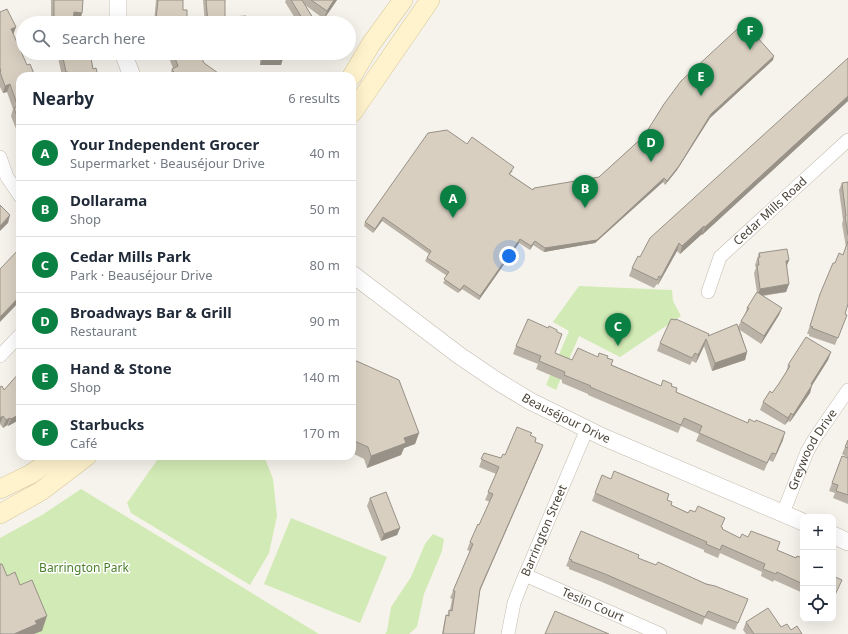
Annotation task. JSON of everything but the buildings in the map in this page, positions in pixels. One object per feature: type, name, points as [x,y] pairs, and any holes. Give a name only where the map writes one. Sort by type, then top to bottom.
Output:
[{"type":"main road","points":[[354,72],[371,44],[403,0]]},
{"type":"main road","points":[[356,107],[430,0]]},
{"type":"main road","points":[[0,489],[31,474],[51,460]]},
{"type":"main road","points":[[0,514],[41,492],[83,460]]},
{"type":"main road","points":[[31,474],[41,492]]},
{"type":"street","points":[[118,0],[118,16]]},
{"type":"street","points":[[126,60],[130,72]]},
{"type":"street","name":"Cedar Mills Road","points":[[708,292],[720,257],[848,140]]},
{"type":"street","points":[[0,157],[7,177],[16,190]]},
{"type":"street","name":"Beauséjour Drive","points":[[356,277],[460,356],[497,381],[542,408],[587,429],[800,521]]},
{"type":"street","points":[[0,356],[16,339]]},
{"type":"street","name":"Greywood Drive","points":[[782,513],[807,452],[848,390]]},
{"type":"street","name":"Barrington Street","points":[[508,634],[514,603],[587,429]]},
{"type":"street","points":[[836,536],[848,542]]},
{"type":"street","name":"Teslin Court","points":[[525,575],[660,634]]},
{"type":"green space","points":[[579,286],[672,290],[673,301],[681,316],[620,357],[579,336],[556,390],[546,385],[569,331],[553,322]]},
{"type":"green space","points":[[157,460],[266,460],[273,479],[277,516],[269,553],[250,585],[131,513],[127,503]]},
{"type":"green space","name":"Barrington Park","points":[[81,489],[319,634],[0,634],[0,538],[42,515]]},
{"type":"green space","points":[[291,518],[387,557],[360,623],[264,584]]},
{"type":"green space","points":[[433,534],[444,539],[442,551],[424,594],[417,627],[409,634],[385,634],[387,631],[391,607],[411,577],[425,544]]},
{"type":"place","name":"Starbucks","points":[[750,50]]},
{"type":"place","name":"Hand & Stone","points":[[701,96]]},
{"type":"place","name":"Broadways Bar & Grill","points":[[651,162]]},
{"type":"place","name":"Dollarama","points":[[585,208]]},
{"type":"place","name":"Your Independent Grocer","points":[[453,218]]},
{"type":"place","name":"Cedar Mills Park","points":[[618,346]]}]
